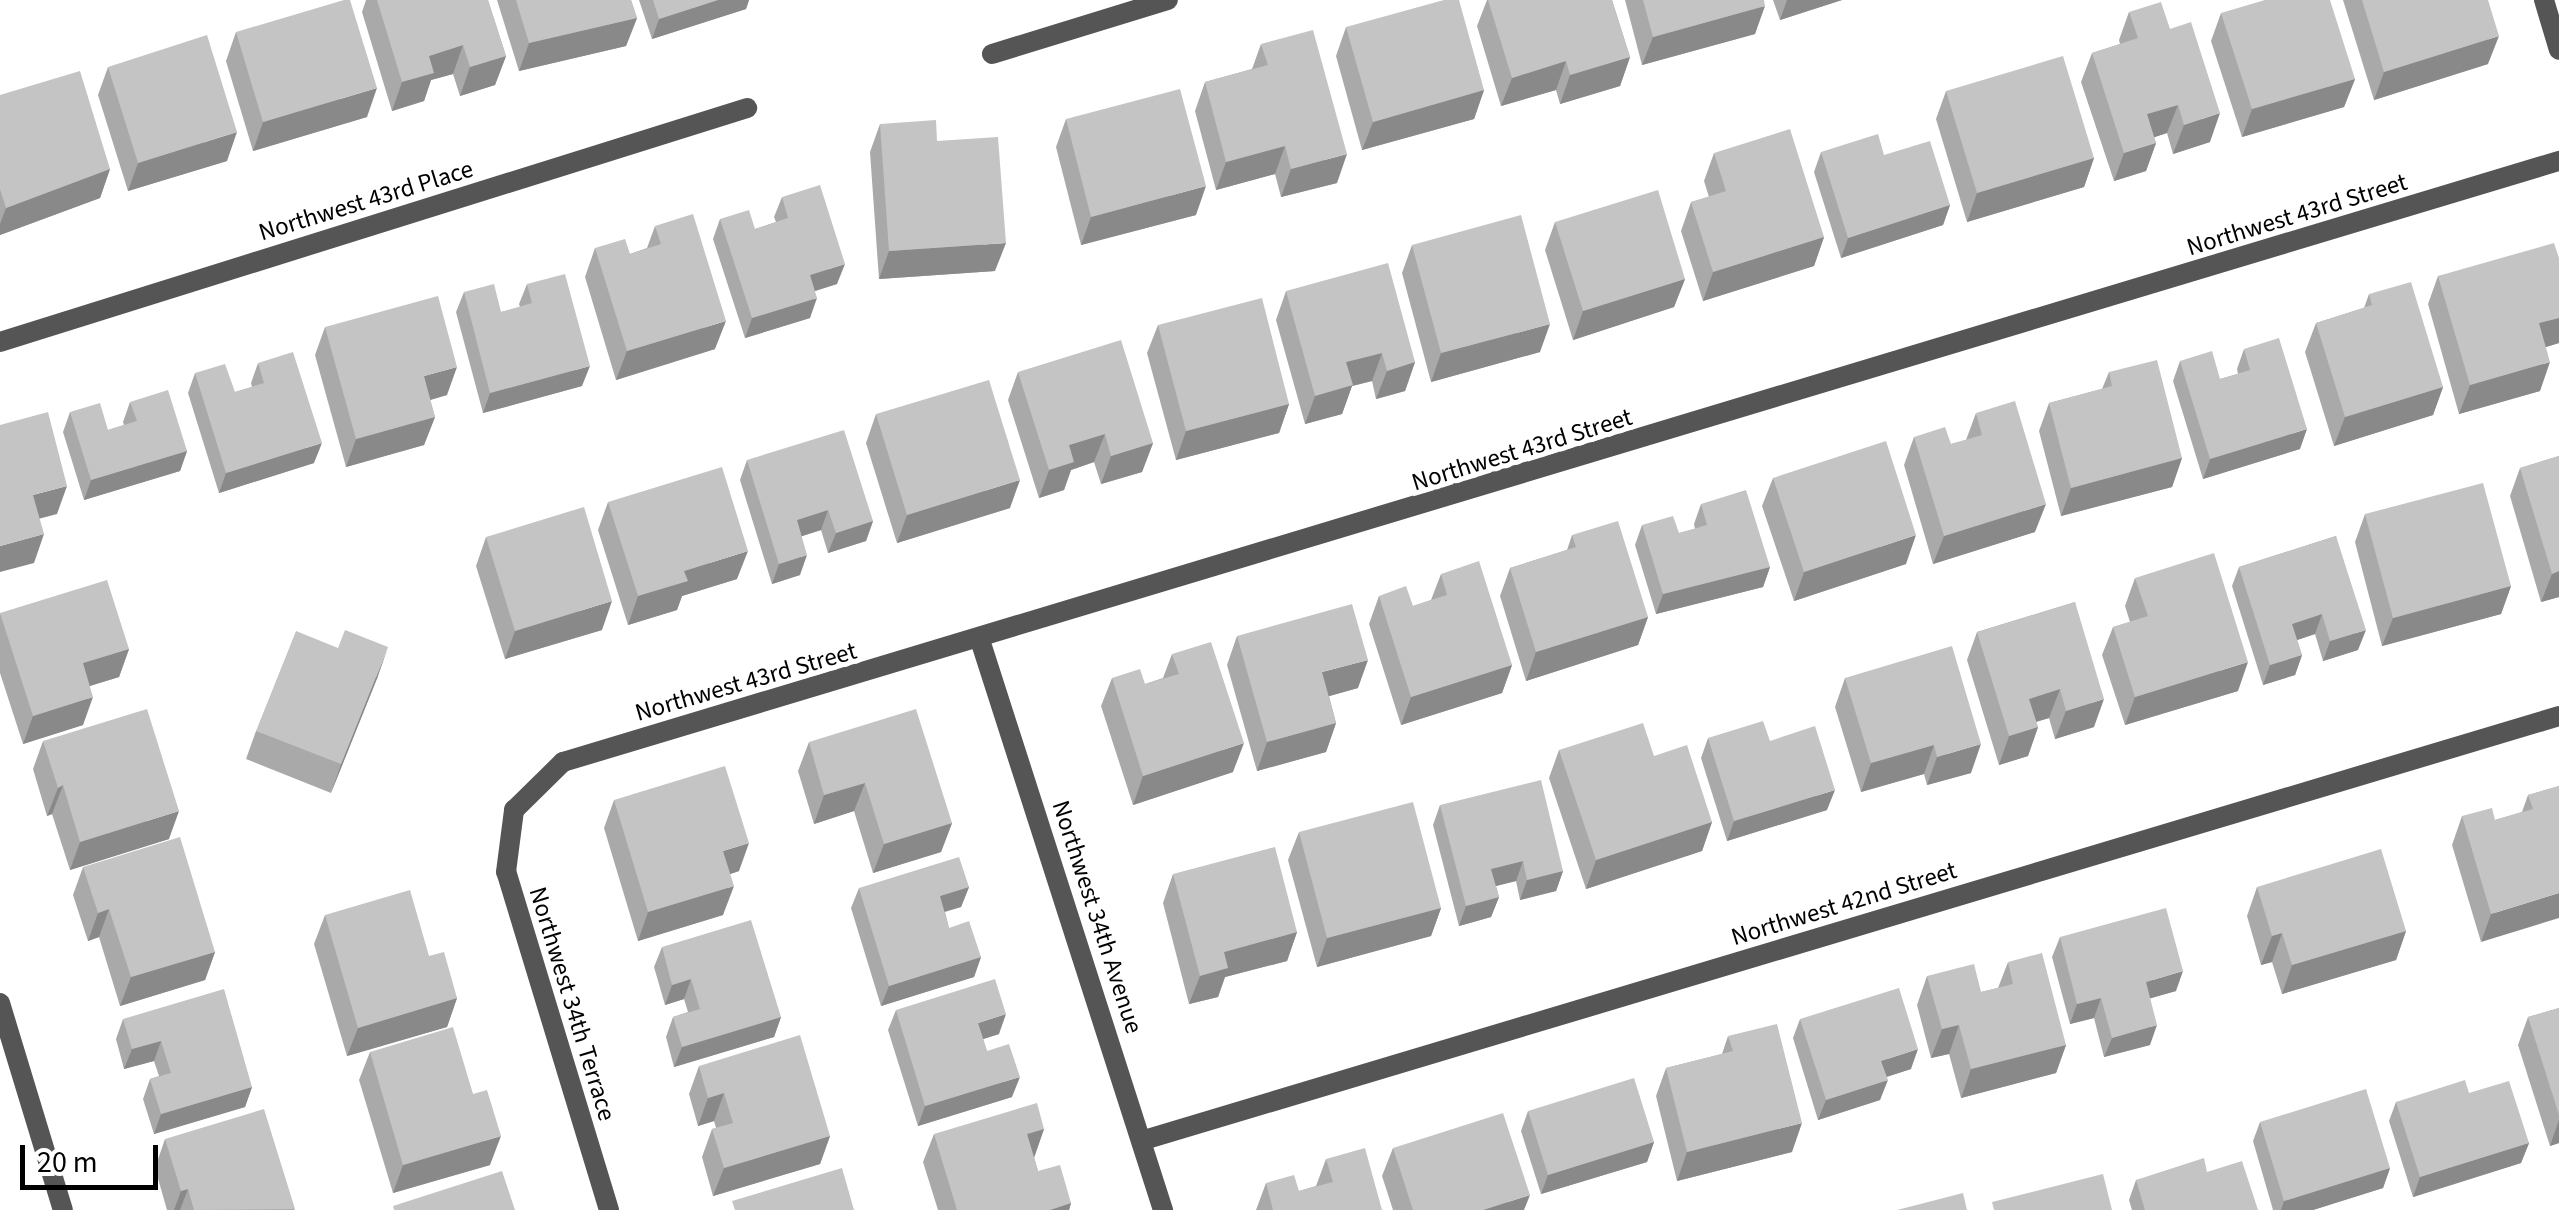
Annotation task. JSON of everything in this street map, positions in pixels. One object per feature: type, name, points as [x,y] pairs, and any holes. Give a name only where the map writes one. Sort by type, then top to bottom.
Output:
[{"type":"street","points":[[992,54],[1168,0]]},
{"type":"street","points":[[2544,0],[2559,50]]},
{"type":"street","name":"Northwest 43rd Place","points":[[0,342],[747,108]]},
{"type":"street","name":"Northwest 43rd Street","points":[[514,810],[563,762],[980,640],[2559,162]]},
{"type":"street","name":"Northwest 34th Avenue","points":[[980,640],[1164,1210]]},
{"type":"street","name":"Northwest 42nd Street","points":[[1144,1140],[2559,716]]},
{"type":"street","name":"Northwest 34th Terrace","points":[[514,810],[506,872],[609,1210]]},
{"type":"street","points":[[0,1003],[63,1210]]},
{"type":"building","points":[[350,0],[377,88],[263,122],[236,32]]},
{"type":"building","points":[[377,0],[488,0],[506,56],[470,67],[463,45],[429,56],[434,73],[402,82]]},
{"type":"building","points":[[516,0],[631,0],[637,18],[529,43]]},
{"type":"building","points":[[653,0],[718,0],[659,19]]},
{"type":"building","points":[[1444,0],[1459,0],[1484,90],[1373,122],[1346,27]]},
{"type":"building","points":[[1488,0],[1612,0],[1630,57],[1570,75],[1566,61],[1512,78]]},
{"type":"building","points":[[1643,0],[1764,0],[1765,6],[1653,37]]},
{"type":"building","points":[[2265,0],[2330,0],[2355,79],[2252,109],[2221,13]]},
{"type":"building","points":[[2362,0],[2488,0],[2499,36],[2384,72]]},
{"type":"building","points":[[2161,2],[2170,29],[2191,22],[2220,113],[2184,125],[2178,105],[2147,114],[2156,143],[2124,153],[2092,53],[2138,38],[2129,12]]},
{"type":"building","points":[[1313,30],[1347,154],[1291,169],[1285,146],[1226,162],[1205,82],[1268,65],[1261,44]]},
{"type":"building","points":[[207,35],[237,132],[138,163],[108,67]]},
{"type":"building","points":[[2063,56],[2094,158],[1977,193],[1946,91]]},
{"type":"building","points":[[80,71],[110,169],[6,208],[0,189],[0,95]]},
{"type":"building","points":[[1180,89],[1206,186],[1091,217],[1066,119]]},
{"type":"building","points":[[936,120],[937,141],[998,137],[1006,243],[889,251],[880,124]]},
{"type":"building","points":[[1790,129],[1824,237],[1713,272],[1691,202],[1726,191],[1714,153]]},
{"type":"building","points":[[1878,134],[1884,155],[1930,141],[1950,205],[1848,238],[1821,152]]},
{"type":"building","points":[[820,185],[845,264],[810,275],[817,298],[752,318],[720,219],[749,210],[755,229],[788,218],[782,197]]},
{"type":"building","points":[[1658,190],[1685,279],[1583,311],[1555,222]]},
{"type":"building","points":[[693,214],[726,321],[627,351],[595,248],[625,239],[630,254],[661,244],[655,226]]},
{"type":"building","points":[[1521,215],[1550,324],[1441,353],[1412,245]]},
{"type":"building","points":[[2554,243],[2559,258],[2559,318],[2539,323],[2550,362],[2470,385],[2438,276]]},
{"type":"building","points":[[1388,263],[1415,362],[1387,371],[1382,353],[1346,362],[1353,385],[1315,396],[1286,291]]},
{"type":"building","points":[[565,274],[590,366],[490,393],[464,292],[494,284],[501,312],[532,303],[527,284]]},
{"type":"building","points":[[2411,282],[2443,387],[2345,417],[2316,323],[2372,305],[2369,294]]},
{"type":"building","points":[[438,296],[457,367],[424,376],[435,417],[356,439],[325,327]]},
{"type":"building","points":[[1262,298],[1289,404],[1186,431],[1158,325]]},
{"type":"building","points":[[2279,338],[2307,429],[2210,459],[2180,361],[2212,351],[2220,379],[2250,370],[2244,349]]},
{"type":"building","points":[[1121,340],[1153,443],[1111,456],[1105,434],[1069,445],[1074,462],[1049,470],[1018,372]]},
{"type":"building","points":[[293,352],[322,443],[226,473],[195,373],[225,364],[235,392],[264,383],[258,363]]},
{"type":"building","points":[[2157,360],[2182,458],[2071,488],[2049,403],[2112,386],[2109,372]]},
{"type":"building","points":[[989,380],[1020,480],[907,515],[876,414]]},
{"type":"building","points":[[168,390],[187,451],[91,480],[70,412],[100,403],[108,430],[137,421],[130,402]]},
{"type":"building","points":[[2015,401],[2046,504],[1944,536],[1914,437],[1945,427],[1951,444],[1982,435],[1976,413]]},
{"type":"building","points":[[48,412],[67,486],[33,495],[44,534],[0,546],[0,425]]},
{"type":"building","points":[[844,430],[873,521],[836,533],[828,510],[797,520],[807,555],[779,564],[747,460]]},
{"type":"building","points":[[1886,441],[1916,535],[1804,572],[1773,478]]},
{"type":"building","points":[[2559,456],[2559,571],[2552,574],[2520,468]]},
{"type":"building","points":[[722,467],[748,551],[684,571],[688,581],[638,596],[608,502]]},
{"type":"building","points":[[2483,483],[2511,586],[2393,618],[2365,514]]},
{"type":"building","points":[[1746,490],[1770,567],[1663,594],[1642,525],[1673,516],[1679,533],[1707,525],[1701,504]]},
{"type":"building","points":[[584,507],[612,601],[515,631],[486,537]]},
{"type":"building","points":[[1618,521],[1648,617],[1536,652],[1510,568],[1576,547],[1572,535]]},
{"type":"building","points":[[2336,536],[2366,630],[2330,641],[2322,614],[2292,624],[2302,655],[2270,665],[2239,567]]},
{"type":"building","points":[[2214,553],[2248,662],[2135,697],[2113,627],[2148,616],[2135,578]]},
{"type":"building","points":[[1479,561],[1512,665],[1411,697],[1379,596],[1406,586],[1413,606],[1447,595],[1441,574]]},
{"type":"building","points":[[107,580],[129,649],[83,663],[93,697],[33,716],[0,613]]},
{"type":"building","points":[[2075,602],[2104,699],[2066,711],[2060,689],[2029,699],[2038,727],[2009,736],[1977,632]]},
{"type":"building","points":[[1352,604],[1368,660],[1322,672],[1336,723],[1267,742],[1237,636]]},
{"type":"building","points":[[345,630],[388,647],[341,764],[256,731],[296,631],[338,648]]},
{"type":"building","points":[[1211,642],[1244,743],[1143,776],[1112,678],[1140,669],[1145,684],[1179,674],[1172,654]]},
{"type":"building","points":[[1952,646],[1981,744],[1937,757],[1934,745],[1871,763],[1845,678]]},
{"type":"building","points":[[147,709],[179,811],[80,842],[63,785],[58,788],[43,741]]},
{"type":"building","points":[[916,709],[952,823],[884,844],[865,783],[824,795],[809,742]]},
{"type":"building","points":[[1763,721],[1770,741],[1815,726],[1835,790],[1734,821],[1708,738]]},
{"type":"building","points":[[1643,723],[1654,756],[1687,745],[1712,822],[1596,860],[1559,750]]},
{"type":"building","points":[[725,766],[749,843],[723,851],[734,886],[648,912],[614,800]]},
{"type":"building","points":[[1541,780],[1563,871],[1527,880],[1523,861],[1491,869],[1499,897],[1466,906],[1440,805]]},
{"type":"building","points":[[2559,786],[2559,893],[2491,914],[2462,816],[2492,808],[2495,820],[2533,809],[2528,795]]},
{"type":"building","points":[[1413,802],[1441,908],[1327,938],[1299,832]]},
{"type":"building","points":[[180,837],[215,952],[131,977],[109,909],[98,913],[83,867]]},
{"type":"building","points":[[1275,847],[1297,932],[1224,952],[1228,968],[1200,976],[1173,874]]},
{"type":"building","points":[[2381,849],[2406,931],[2292,965],[2282,933],[2272,936],[2257,887]]},
{"type":"building","points":[[959,857],[969,887],[940,896],[949,928],[969,921],[981,957],[889,986],[859,888]]},
{"type":"building","points":[[410,890],[429,956],[444,952],[457,998],[358,1028],[325,915]]},
{"type":"building","points":[[2166,908],[2183,971],[2146,982],[2157,1025],[2112,1038],[2101,998],[2077,1004],[2060,937]]},
{"type":"building","points":[[751,920],[781,1017],[682,1047],[673,1017],[700,1009],[691,979],[672,985],[662,947]]},
{"type":"building","points":[[2042,953],[2066,1045],[1971,1069],[1959,1025],[1942,1029],[1927,976],[1974,964],[1981,992],[2013,984],[2008,962]]},
{"type":"building","points":[[995,979],[1006,1014],[978,1023],[987,1051],[1009,1044],[1020,1077],[925,1106],[896,1010]]},
{"type":"building","points":[[1899,988],[1918,1049],[1881,1061],[1888,1080],[1826,1100],[1800,1019]]},
{"type":"building","points":[[224,989],[252,1087],[161,1114],[150,1079],[171,1073],[161,1041],[132,1049],[123,1019]]},
{"type":"building","points":[[2559,1008],[2559,1115],[2528,1017]]},
{"type":"building","points":[[1777,1024],[1802,1123],[1687,1152],[1666,1068],[1733,1051],[1728,1036]]},
{"type":"building","points":[[453,1027],[473,1094],[487,1090],[501,1136],[403,1165],[370,1052]]},
{"type":"building","points":[[800,1035],[830,1136],[724,1168],[712,1129],[733,1123],[724,1093],[708,1098],[699,1066]]},
{"type":"building","points":[[1634,1078],[1654,1142],[1548,1175],[1528,1111]]},
{"type":"building","points":[[2465,1080],[2469,1093],[2509,1081],[2529,1143],[2420,1177],[2396,1102]]},
{"type":"building","points":[[2366,1089],[2390,1168],[2284,1201],[2260,1122]]},
{"type":"building","points":[[1037,1103],[1044,1129],[1027,1134],[1038,1171],[1060,1165],[1071,1203],[1050,1210],[957,1210],[934,1134]]},
{"type":"building","points":[[264,1109],[295,1209],[194,1210],[188,1189],[181,1191],[165,1139]]},
{"type":"building","points":[[1503,1113],[1530,1195],[1483,1210],[1413,1210],[1393,1148]]},
{"type":"building","points":[[1365,1148],[1382,1210],[1273,1210],[1266,1183],[1294,1175],[1299,1191],[1333,1182],[1326,1159]]},
{"type":"building","points":[[2204,1158],[2207,1172],[2242,1161],[2258,1210],[2145,1210],[2136,1180]]},
{"type":"building","points":[[842,1168],[854,1210],[735,1210],[732,1201]]},
{"type":"building","points":[[502,1171],[515,1210],[394,1210],[393,1206]]},
{"type":"building","points":[[2103,1174],[2112,1210],[1994,1210],[1992,1202]]},
{"type":"building","points":[[1963,1193],[1967,1210],[1897,1210]]}]
